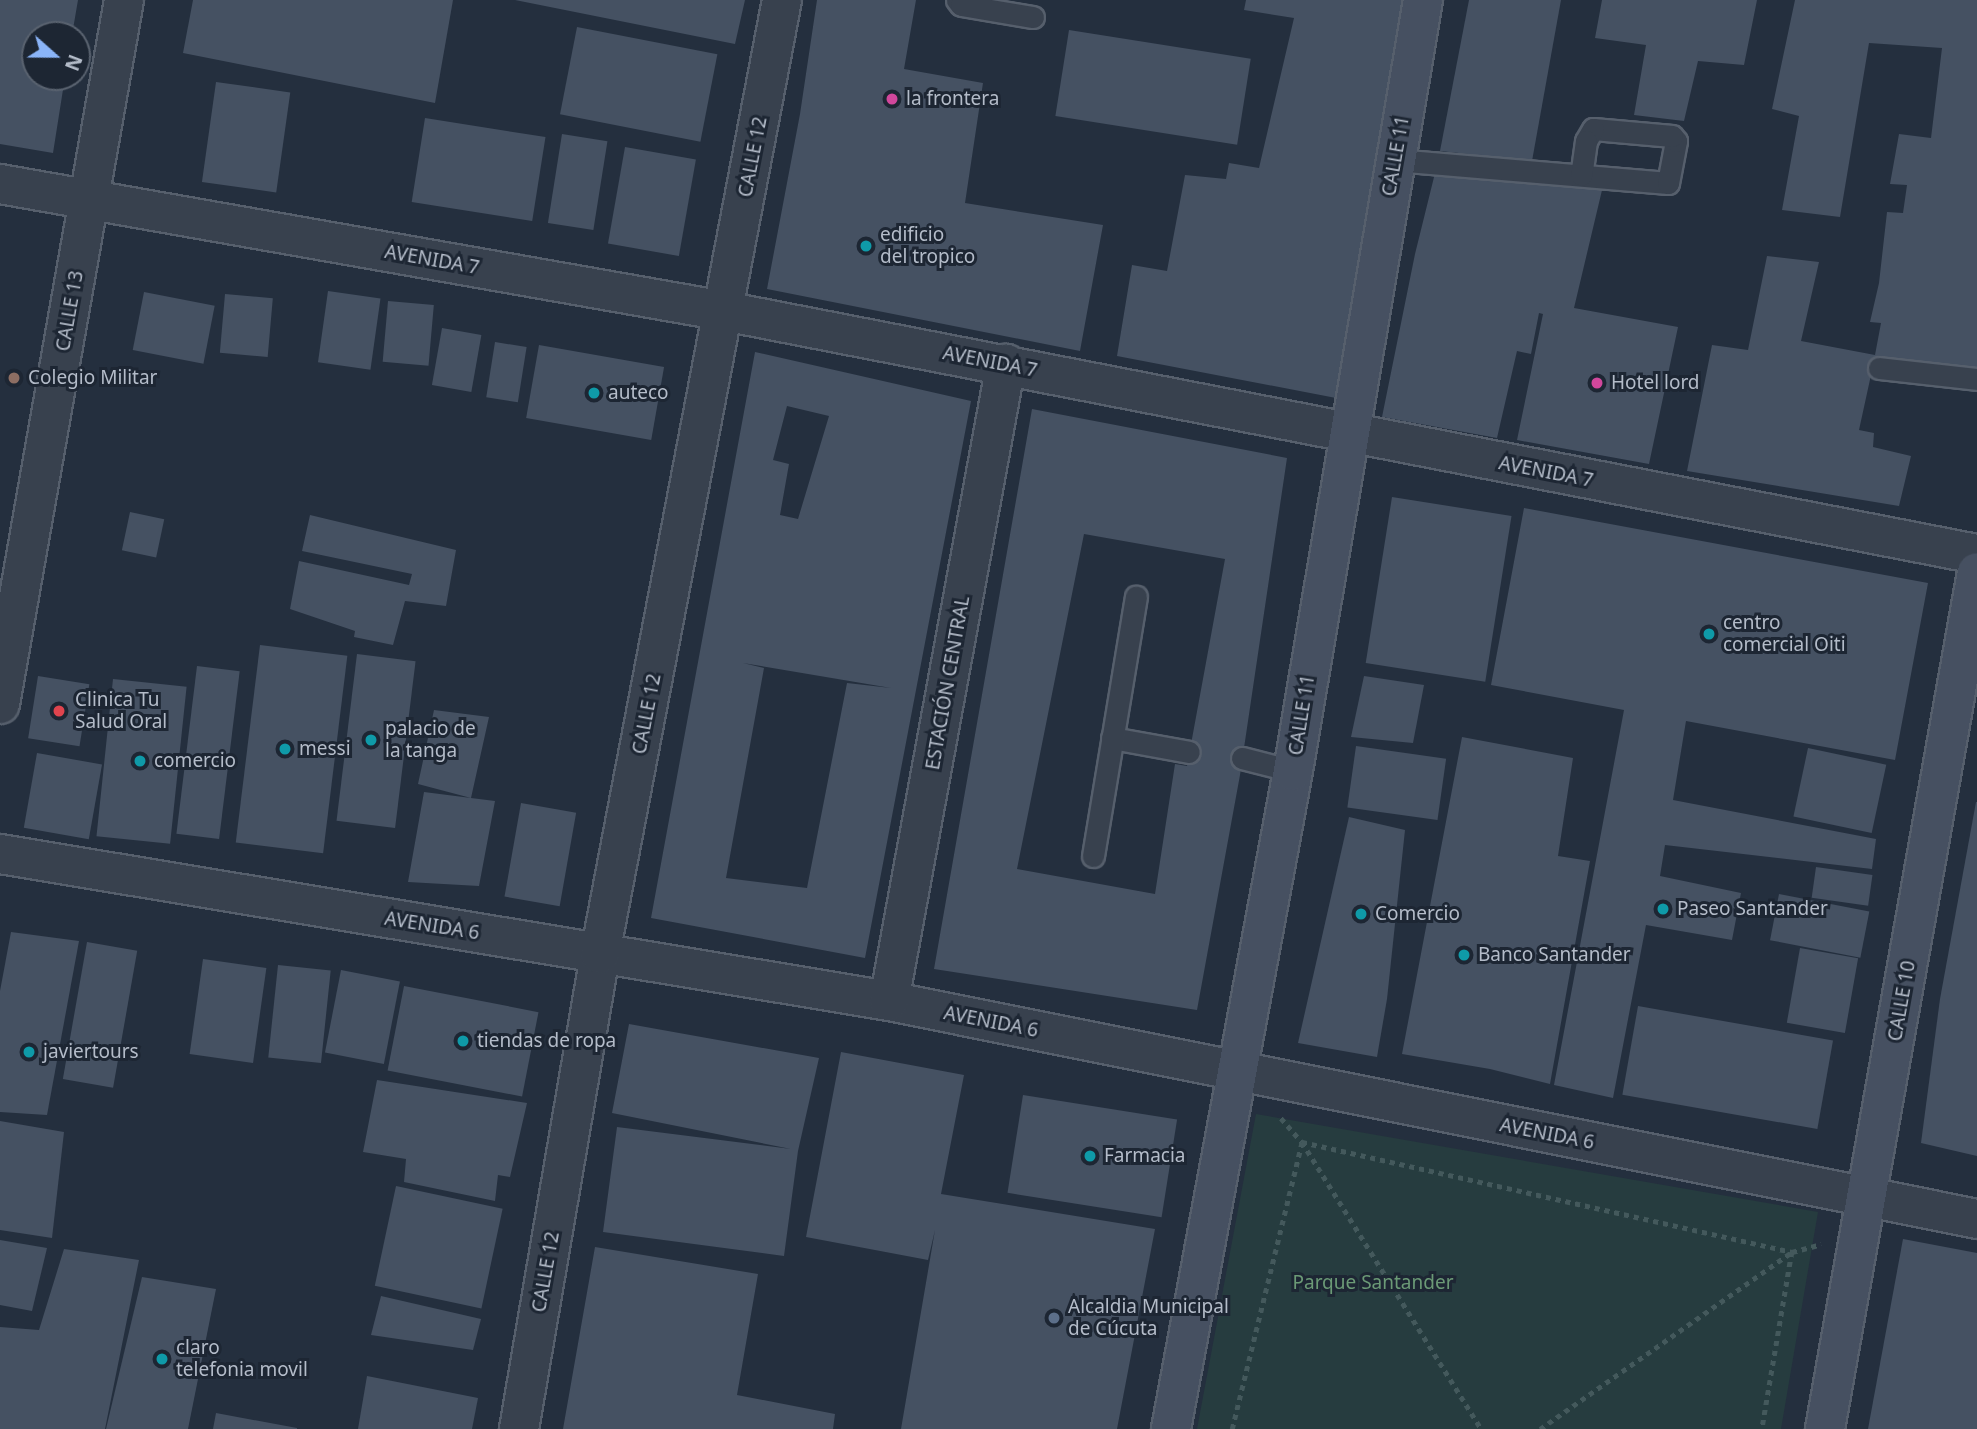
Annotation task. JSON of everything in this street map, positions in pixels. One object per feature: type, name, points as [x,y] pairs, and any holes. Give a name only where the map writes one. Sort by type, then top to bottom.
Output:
[{"type":"street","name":"CALLE 13","points":[[0,704],[7,611],[90,200],[124,0]]},
{"type":"street","name":"CALLE 12","points":[[519,1429],[600,954],[782,0]]},
{"type":"street","name":"CALLE 11","points":[[1171,1429],[1293,771],[1423,0]]},
{"type":"street","name":"AVENIDA 7","points":[[0,184],[724,311],[1977,554]]},
{"type":"street","name":"ESTACIÓN CENTRAL","points":[[889,1001],[1006,365]]},
{"type":"street","name":"CALLE 10","points":[[1825,1429],[1868,1199],[1977,572]]},
{"type":"street","name":"AVENIDA 6","points":[[0,854],[889,1001],[1977,1219]]},
{"type":"lane","points":[[957,0],[961,5],[1033,17]]},
{"type":"lane","points":[[1395,160],[1581,175]]},
{"type":"lane","points":[[1879,368],[1977,379]]},
{"type":"lane","points":[[1093,856],[1136,597]]},
{"type":"lane","points":[[1112,738],[1189,752]]},
{"type":"lane","points":[[1242,758],[1293,771]]},
{"type":"path","points":[[1238,1071],[1301,1142],[1481,1429]]},
{"type":"path","points":[[1301,1142],[1793,1252]]},
{"type":"path","points":[[1232,1429],[1301,1142]]},
{"type":"path","points":[[1539,1429],[1793,1252],[1838,1240],[1859,1243]]},
{"type":"path","points":[[1762,1429],[1793,1252]]},
{"type":"green space","name":"Parque Santander","points":[[1256,1114],[1818,1212],[1781,1429],[1197,1429]]},
{"type":"building","points":[[0,0],[78,0],[74,21],[21,21],[21,91],[63,91],[53,153],[0,144]]},
{"type":"building","points":[[193,0],[453,0],[435,103],[183,53]]},
{"type":"building","points":[[515,0],[745,0],[735,44]]},
{"type":"building","points":[[817,0],[916,0],[904,69],[983,83],[965,203],[1103,225],[1080,351],[767,289],[800,114]]},
{"type":"building","points":[[1246,0],[1405,0],[1336,398],[1117,356],[1132,265],[1167,271],[1185,175],[1226,179],[1229,163],[1259,168],[1294,18],[1244,10]]},
{"type":"building","points":[[1469,0],[1561,0],[1532,161],[1440,151]]},
{"type":"building","points":[[1602,0],[1757,0],[1744,65],[1698,61],[1684,121],[1634,115],[1646,45],[1595,38]]},
{"type":"building","points":[[1795,0],[1977,0],[1977,389],[1871,375],[1859,430],[1874,433],[1873,447],[1911,456],[1899,506],[1687,471],[1712,345],[1748,350],[1767,256],[1819,262],[1801,341],[1875,355],[1881,323],[1870,322],[1879,283],[1887,212],[1903,213],[1907,185],[1890,184],[1899,134],[1931,138],[1942,48],[1869,43],[1840,217],[1782,210],[1799,116],[1772,109]]},
{"type":"building","points":[[577,27],[717,54],[700,142],[560,114]]},
{"type":"building","points":[[1069,30],[1251,59],[1237,145],[1055,116]]},
{"type":"building","points":[[216,82],[290,92],[276,192],[202,182]]},
{"type":"building","points":[[425,118],[545,137],[532,221],[412,202]]},
{"type":"building","points":[[562,134],[607,141],[593,230],[548,223]]},
{"type":"building","points":[[625,147],[696,160],[679,256],[608,244]]},
{"type":"building","points":[[1435,173],[1603,186],[1574,308],[1678,327],[1649,464],[1517,440],[1543,314],[1539,313],[1531,354],[1517,351],[1497,438],[1382,417],[1415,254]]},
{"type":"building","points":[[328,291],[380,298],[370,370],[318,362]]},
{"type":"building","points":[[144,292],[215,306],[203,364],[133,350]]},
{"type":"building","points":[[225,294],[273,298],[268,357],[220,353]]},
{"type":"building","points":[[388,301],[434,305],[429,366],[383,362]]},
{"type":"building","points":[[442,328],[481,335],[471,392],[432,385]]},
{"type":"building","points":[[495,342],[527,347],[518,402],[486,397]]},
{"type":"building","name":"auteco","points":[[539,345],[664,367],[651,440],[526,418]]},
{"type":"building","points":[[755,352],[971,401],[865,958],[651,918]],"holes":[[[787,406],[829,416],[798,519],[780,515],[789,464],[773,460]],[[743,663],[891,688],[847,683],[807,888],[726,878],[764,668]]]},
{"type":"building","points":[[1032,409],[1287,458],[1240,775],[1197,1010],[934,969]],"holes":[[[1084,534],[1225,559],[1187,766],[1175,764],[1155,894],[1017,869]]]},
{"type":"building","points":[[1392,497],[1512,516],[1485,682],[1366,663]]},
{"type":"building","name":"centro comercial Oiti","points":[[1524,508],[1928,583],[1895,760],[1686,721],[1673,800],[1876,839],[1872,869],[1665,845],[1660,876],[1741,893],[1732,940],[1646,925],[1613,1098],[1554,1085],[1624,710],[1491,685]]},
{"type":"building","points":[[130,512],[164,519],[156,557],[122,550]]},
{"type":"building","points":[[310,515],[456,550],[446,606],[405,601],[393,645],[354,637],[355,631],[290,609],[299,561],[409,585],[412,574],[302,551]]},
{"type":"building","name":"messi","points":[[260,645],[347,656],[323,853],[236,843]]},
{"type":"building","name":"palacio de la tanga","points":[[357,654],[416,661],[395,828],[337,821]]},
{"type":"building","points":[[197,666],[240,671],[219,839],[176,834]]},
{"type":"building","name":"Clinica Tu Salud Oral","points":[[38,676],[89,684],[80,746],[28,738]]},
{"type":"building","points":[[1364,676],[1424,685],[1413,743],[1351,737]]},
{"type":"building","name":"comercio","points":[[113,679],[187,687],[170,844],[96,836]]},
{"type":"building","points":[[434,710],[489,717],[471,798],[418,784]]},
{"type":"building","name":"Banco Santander","points":[[1462,737],[1573,758],[1558,856],[1590,861],[1550,1084],[1490,1069],[1402,1054]]},
{"type":"building","points":[[1356,746],[1446,759],[1437,820],[1347,807]]},
{"type":"building","points":[[1808,748],[1886,765],[1872,833],[1793,816]]},
{"type":"building","points":[[37,753],[102,764],[89,839],[24,828]]},
{"type":"building","name":"palacio de la tanga","points":[[424,792],[495,801],[479,886],[408,882]]},
{"type":"building","points":[[1976,802],[1977,1156],[1921,1143],[1940,999]]},
{"type":"building","points":[[521,803],[576,813],[560,906],[505,897]]},
{"type":"building","name":"Comercio","points":[[1349,817],[1405,830],[1387,999],[1377,1057],[1298,1043]]},
{"type":"building","points":[[1816,867],[1872,875],[1868,906],[1812,898]]},
{"type":"building","points":[[1779,894],[1869,912],[1860,958],[1770,940]]},
{"type":"building","name":"javiertours","points":[[11,932],[79,941],[47,1115],[0,1112],[0,991]]},
{"type":"building","points":[[87,942],[137,951],[113,1088],[63,1079]]},
{"type":"building","points":[[1800,948],[1858,958],[1845,1033],[1787,1023]]},
{"type":"building","points":[[203,959],[266,968],[253,1063],[190,1054]]},
{"type":"building","points":[[278,965],[331,971],[321,1063],[268,1057]]},
{"type":"building","points":[[341,970],[400,981],[384,1064],[325,1052]]},
{"type":"building","name":"tiendas de ropa","points":[[404,986],[538,1012],[522,1097],[388,1070]]},
{"type":"building","points":[[1638,1006],[1833,1040],[1817,1129],[1622,1095]]},
{"type":"building","points":[[629,1024],[819,1058],[798,1151],[784,1256],[603,1232],[617,1127],[791,1149],[612,1113]]},
{"type":"building","points":[[841,1052],[964,1075],[941,1194],[1155,1229],[1117,1429],[901,1429],[935,1230],[928,1260],[806,1237]]},
{"type":"building","points":[[377,1080],[527,1103],[510,1177],[498,1175],[495,1201],[404,1182],[406,1159],[363,1152]]},
{"type":"building","name":"Farmacia","points":[[1023,1095],[1177,1119],[1162,1217],[1008,1193]]},
{"type":"building","points":[[0,1121],[64,1132],[52,1238],[0,1230]]},
{"type":"building","points":[[396,1186],[503,1209],[481,1308],[375,1286]]},
{"type":"building","points":[[1903,1239],[1977,1253],[1977,1429],[1868,1429]]},
{"type":"building","points":[[0,1240],[47,1248],[32,1311],[0,1305]]},
{"type":"building","points":[[595,1247],[758,1274],[737,1395],[835,1414],[833,1429],[563,1429]]},
{"type":"building","points":[[64,1249],[139,1260],[105,1429],[0,1429],[0,1327],[39,1330]]},
{"type":"building","name":"claro telefonia movil","points":[[142,1277],[216,1289],[188,1429],[106,1429]]},
{"type":"building","points":[[381,1296],[481,1319],[473,1350],[371,1335]]},
{"type":"building","points":[[367,1376],[478,1398],[472,1429],[358,1429]]},
{"type":"building","points":[[216,1413],[297,1428],[297,1429],[213,1429]]},
{"type":"place","name":"la frontera","points":[[892,99]]},
{"type":"place","name":"edificio del tropico","points":[[866,246]]},
{"type":"place","name":"Colegio Militar","points":[[14,378]]},
{"type":"place","name":"Hotel lord","points":[[1597,383]]},
{"type":"place","name":"auteco","points":[[594,393]]},
{"type":"place","name":"centro comercial Oiti","points":[[1709,634]]},
{"type":"place","name":"Clinica Tu Salud Oral","points":[[59,711]]},
{"type":"place","name":"palacio de la tanga","points":[[371,740]]},
{"type":"place","name":"messi","points":[[285,749]]},
{"type":"place","name":"comercio","points":[[140,761]]},
{"type":"place","name":"Paseo Santander","points":[[1663,909]]},
{"type":"place","name":"Comercio","points":[[1361,914]]},
{"type":"place","name":"Banco Santander","points":[[1464,955]]},
{"type":"place","name":"tiendas de ropa","points":[[463,1041]]},
{"type":"place","name":"javiertours","points":[[29,1052]]},
{"type":"place","name":"Farmacia","points":[[1090,1156]]},
{"type":"place","name":"Alcaldia Municipal de Cúcuta","points":[[1054,1318]]},
{"type":"place","name":"claro telefonia movil","points":[[162,1359]]}]
